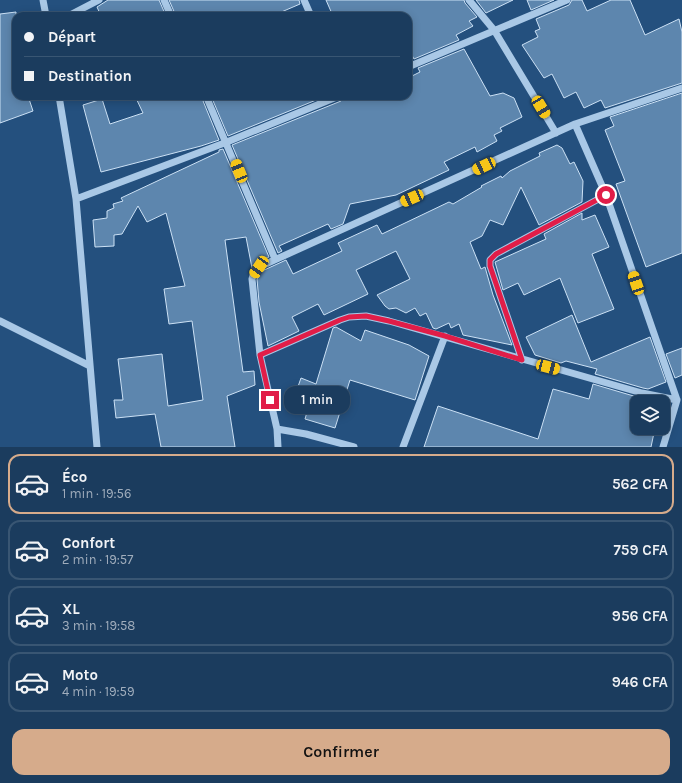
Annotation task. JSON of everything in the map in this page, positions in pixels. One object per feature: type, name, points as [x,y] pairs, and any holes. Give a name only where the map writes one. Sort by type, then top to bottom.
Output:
[{"type":"street","points":[[43,0],[45,12]]},
{"type":"street","points":[[76,12],[99,0]]},
{"type":"street","points":[[164,0],[169,12]]},
{"type":"street","points":[[469,0],[494,30],[556,133]]},
{"type":"street","points":[[412,65],[567,0]]},
{"type":"street","points":[[307,1],[309,12]]},
{"type":"street","points":[[278,447],[277,429],[260,355],[252,279],[259,267],[575,124],[682,88]]},
{"type":"street","points":[[60,100],[76,199],[97,447]]},
{"type":"street","points":[[208,100],[275,259]]},
{"type":"street","points":[[76,199],[226,142],[329,100]]},
{"type":"street","points":[[575,124],[606,195],[677,400],[663,447]]},
{"type":"street","points":[[522,360],[490,266],[490,260],[496,254],[606,195]]},
{"type":"street","points":[[260,355],[340,320],[358,316],[366,316],[445,336],[522,360],[642,393],[677,400]]},
{"type":"street","points":[[0,321],[90,366]]},
{"type":"street","points":[[403,447],[445,336]]},
{"type":"street","points":[[277,429],[306,434],[354,447]]},
{"type":"building","points":[[108,0],[159,0],[164,12],[99,12],[97,7]]},
{"type":"building","points":[[169,0],[299,0],[300,4],[281,12],[174,12]]},
{"type":"building","points":[[326,0],[464,0],[477,17],[469,21],[473,26],[456,35],[459,40],[414,59],[412,55],[412,12],[331,12]]},
{"type":"building","points":[[476,0],[513,0],[486,13]]},
{"type":"building","points":[[527,0],[554,0],[531,10]]},
{"type":"building","points":[[572,0],[582,0],[587,11],[611,0],[630,0],[645,35],[679,19],[682,32],[682,83],[605,108],[601,100],[584,108],[576,92],[564,98],[552,74],[544,78],[522,45],[538,37],[535,31],[540,29],[536,19],[569,5]]},
{"type":"building","points":[[12,12],[12,100],[29,100],[33,111],[0,123],[0,14]]},
{"type":"building","points":[[464,49],[490,96],[503,93],[514,98],[522,117],[500,128],[502,131],[494,135],[497,141],[477,152],[475,147],[444,162],[449,170],[396,195],[350,204],[343,224],[331,229],[328,224],[279,246],[282,251],[278,253],[232,145],[342,100],[412,100],[412,76],[420,72],[418,68]]},
{"type":"building","points":[[682,93],[682,253],[646,267],[616,184],[625,181],[605,130],[614,126],[610,117]]},
{"type":"building","points":[[102,100],[110,124],[143,113],[137,100],[203,100],[219,140],[101,172],[83,105]]},
{"type":"building","points":[[213,100],[316,100],[228,136]]},
{"type":"building","points":[[557,145],[562,148],[570,164],[574,162],[583,181],[582,202],[539,225],[521,187],[503,225],[490,220],[482,236],[470,242],[481,269],[485,267],[493,295],[512,345],[463,335],[459,324],[451,328],[449,323],[436,329],[433,328],[426,313],[420,316],[415,308],[406,313],[396,308],[389,309],[385,306],[377,295],[410,279],[396,251],[356,270],[368,294],[324,315],[318,304],[292,317],[299,331],[268,346],[259,302],[257,279],[262,271],[286,260],[293,274],[342,251],[338,243],[377,225],[382,234],[449,202],[453,204],[482,187],[481,186],[501,176],[502,178],[510,171],[540,156],[539,153]]},
{"type":"building","points":[[223,149],[269,257],[257,263],[252,268],[246,237],[225,240],[243,372],[254,371],[255,385],[227,396],[235,447],[161,447],[155,414],[116,418],[114,400],[123,400],[118,359],[162,354],[168,406],[203,400],[192,321],[169,324],[164,289],[185,286],[166,213],[147,222],[138,206],[122,234],[114,235],[114,246],[95,247],[93,220],[107,218],[107,211],[114,208],[113,204],[123,201],[121,198]]},
{"type":"building","points":[[582,213],[582,220],[595,215],[609,247],[592,254],[614,309],[578,323],[560,278],[524,295],[518,283],[503,290],[495,262],[546,239],[544,234]]},
{"type":"building","points":[[572,315],[591,362],[650,337],[666,382],[648,389],[643,388],[595,374],[597,369],[566,361],[561,363],[535,355],[526,337]]},
{"type":"building","points":[[336,327],[361,341],[365,330],[409,345],[429,356],[415,400],[350,380],[335,428],[305,419],[310,402],[294,398],[301,378],[316,384],[333,328]]},
{"type":"building","points":[[682,348],[682,375],[675,378],[666,354]]},
{"type":"building","points":[[593,384],[630,395],[630,435],[654,435],[651,447],[424,447],[438,406],[538,439],[553,389],[589,399]]},
{"type":"route","points":[[270,400],[260,355],[349,317],[366,316],[389,321],[445,336],[522,360],[490,266],[490,260],[496,254],[606,195]]}]
